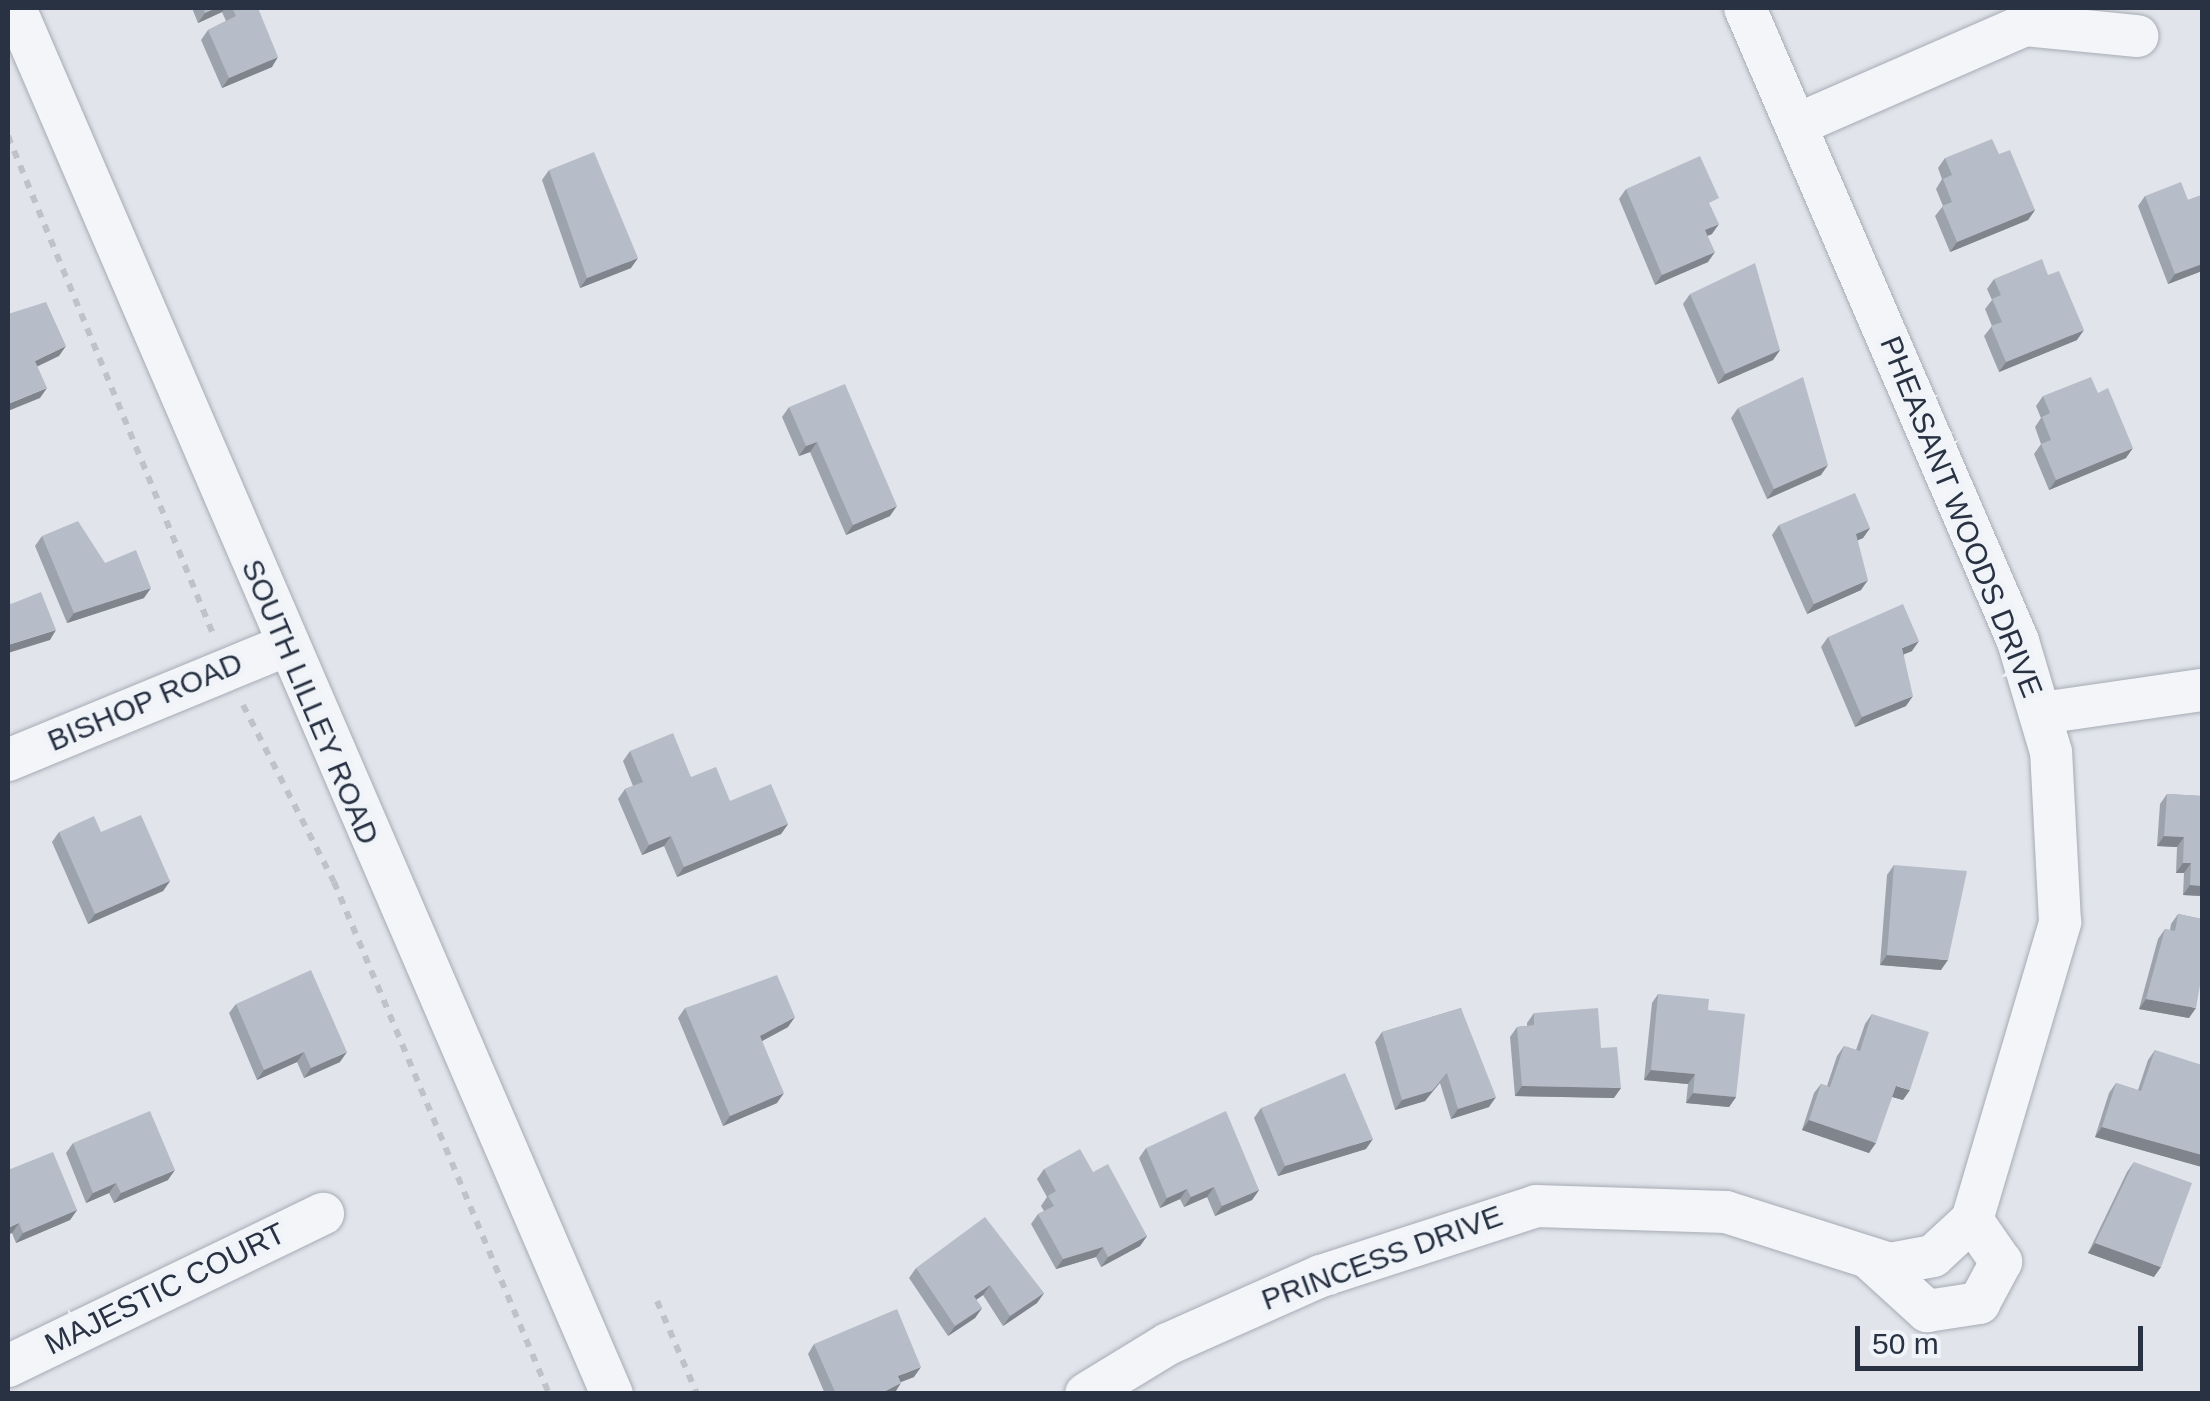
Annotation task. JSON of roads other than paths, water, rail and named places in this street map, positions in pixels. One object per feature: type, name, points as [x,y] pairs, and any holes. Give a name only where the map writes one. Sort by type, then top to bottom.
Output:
[{"type":"street","name":"SOUTH LILLEY ROAD","points":[[16,8],[284,646],[612,1394]]},
{"type":"street","name":"PHEASANT WOODS DRIVE","points":[[1746,8],[2042,714],[2060,817],[2060,922],[1958,1235]]},
{"type":"street","points":[[1796,125],[2025,25],[2137,36]]},
{"type":"street","name":"BISHOP ROAD","points":[[8,760],[227,665],[284,646]]},
{"type":"street","points":[[2042,714],[2202,690]]},
{"type":"street","name":"PRINCESS DRIVE","points":[[1086,1394],[1182,1337],[1321,1276],[1536,1206],[1726,1212],[1871,1260],[1916,1262],[1958,1235],[2001,1262],[1979,1303],[1928,1312],[1871,1260]]},
{"type":"street","name":"MAJESTIC COURT","points":[[8,1366],[323,1214]]}]
